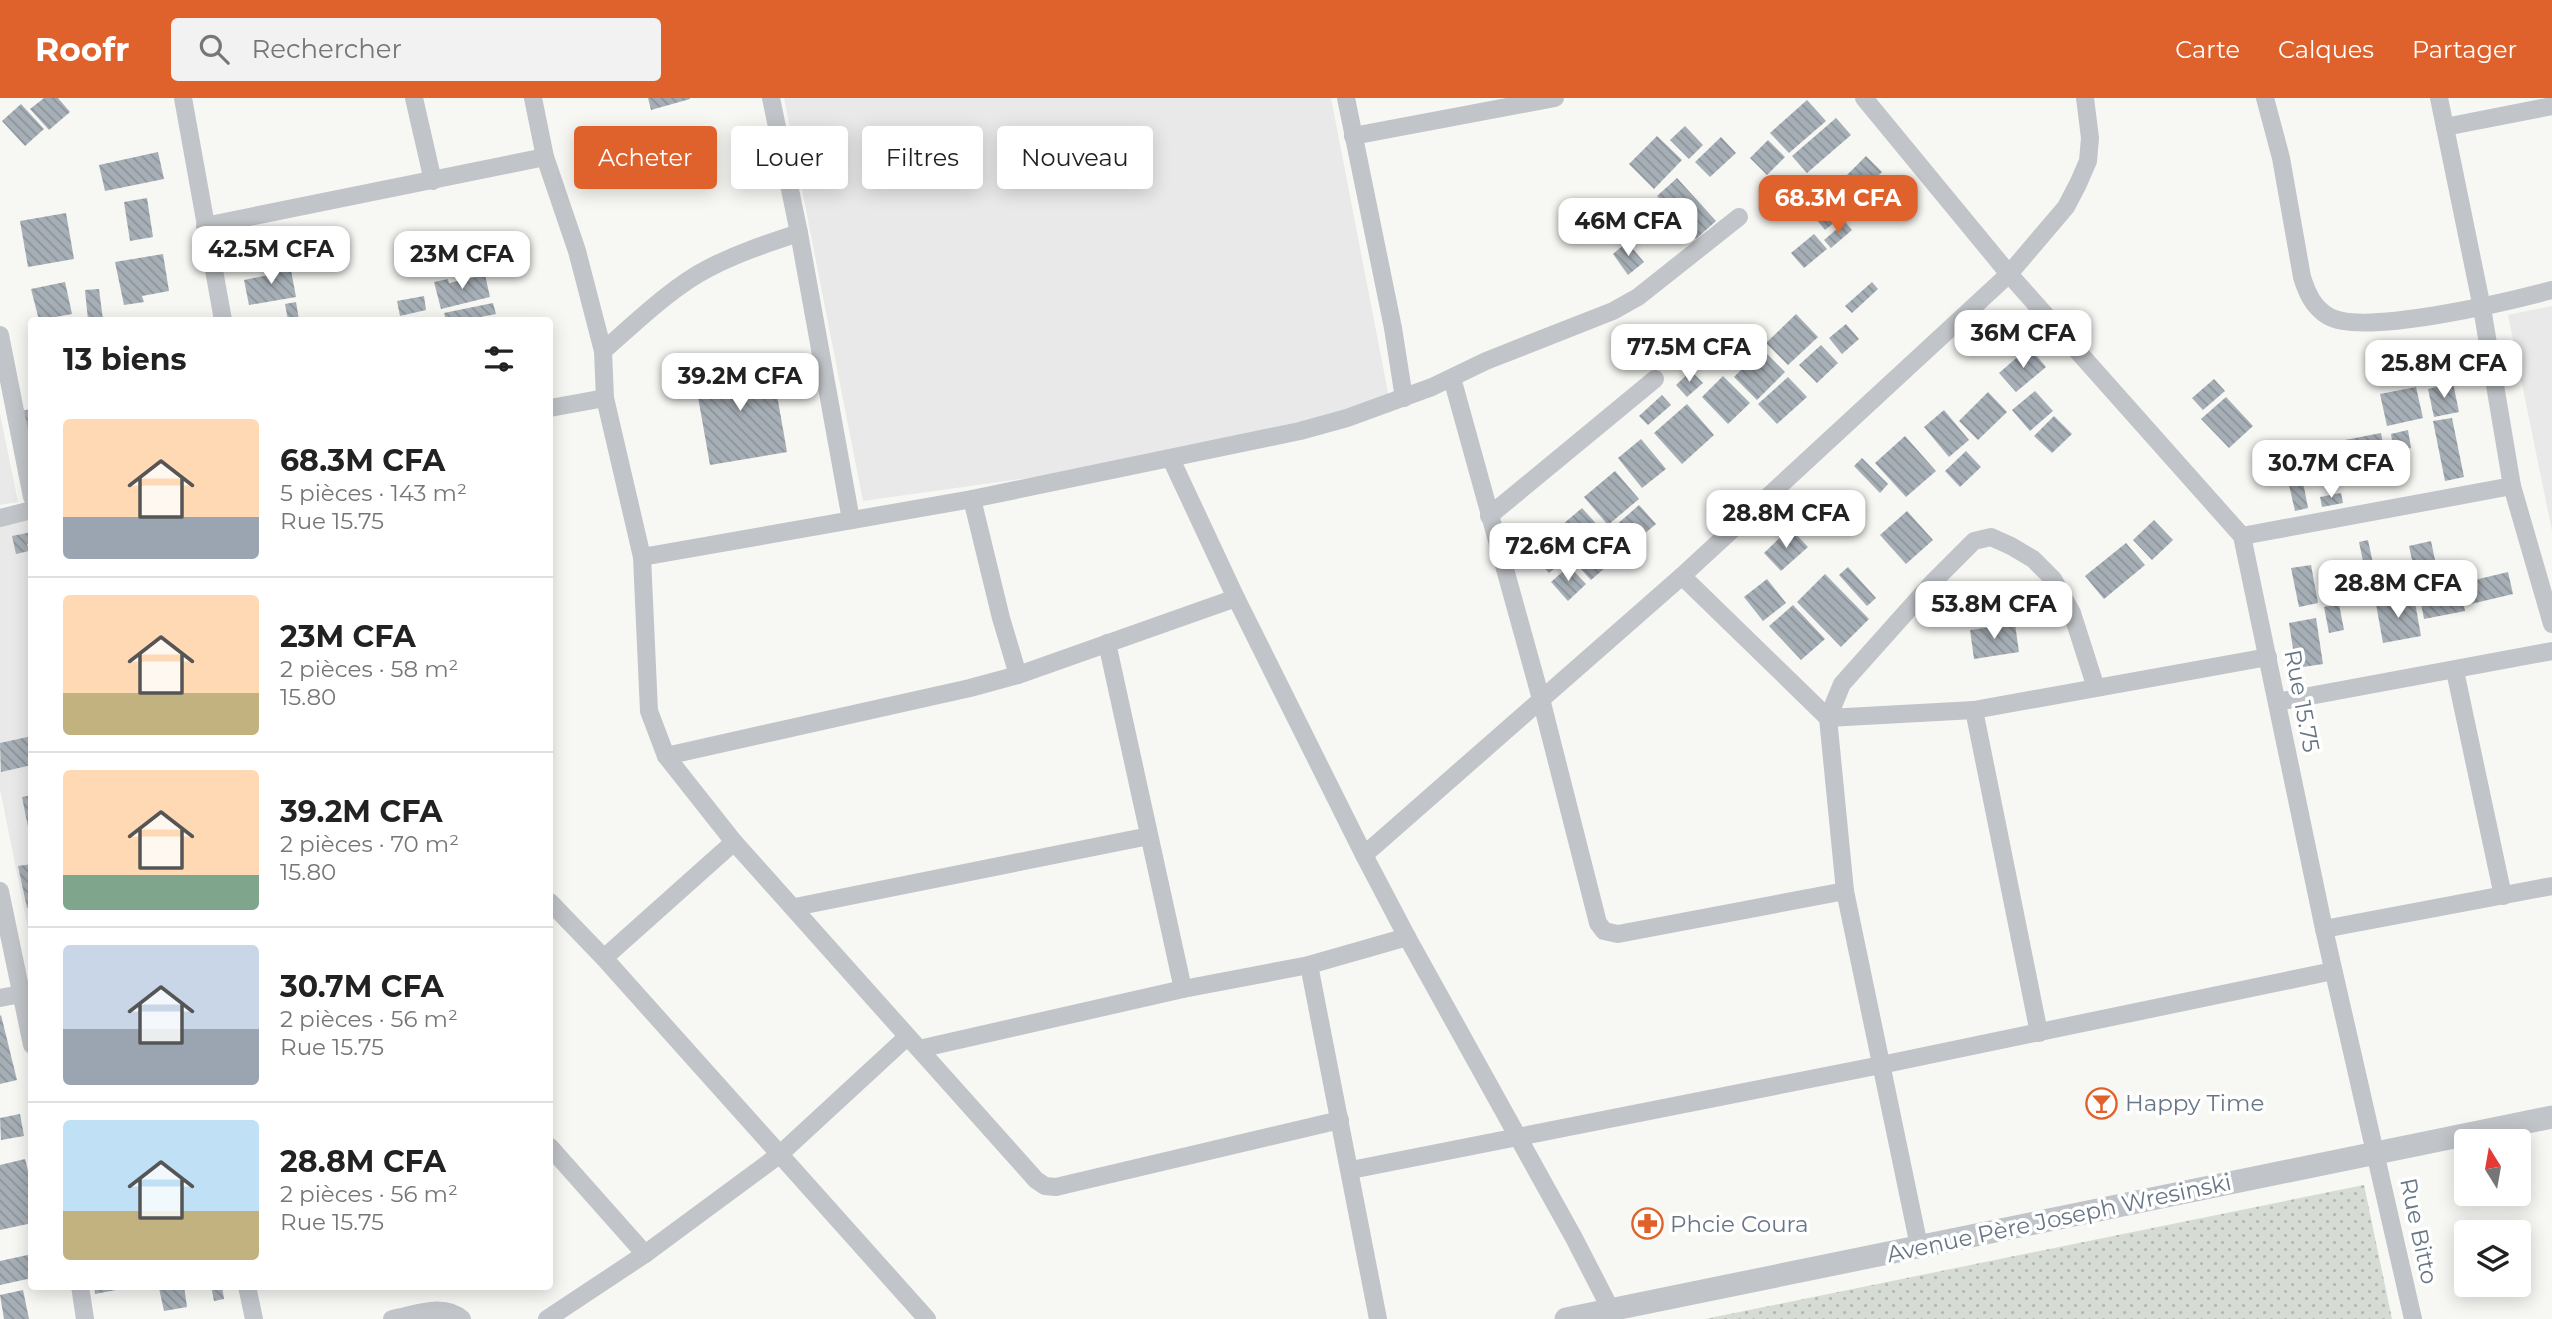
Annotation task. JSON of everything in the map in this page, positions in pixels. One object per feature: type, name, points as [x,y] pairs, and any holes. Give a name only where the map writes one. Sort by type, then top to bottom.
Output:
[{"type":"street","points":[[183,98],[222,317]]},
{"type":"street","points":[[414,98],[433,180]]},
{"type":"street","points":[[533,98],[545,157],[577,251],[603,351],[605,398],[642,557],[649,711],[666,756],[734,842],[795,907],[1036,1180],[1045,1186],[1056,1186],[1340,1120]]},
{"type":"street","points":[[771,98],[799,233],[850,520]]},
{"type":"street","points":[[1346,98],[1393,328],[1404,398]]},
{"type":"street","points":[[1353,136],[1555,98]]},
{"type":"street","name":"Rue 15.75","points":[[1864,98],[2009,274],[2242,536],[2333,971],[2376,1153]]},
{"type":"street","points":[[1364,855],[1682,576],[2009,274],[2066,207],[2088,161],[2090,138],[2085,98]]},
{"type":"street","points":[[2265,98],[2281,158],[2302,277],[2308,295],[2317,308],[2330,318],[2351,324],[2482,308],[2552,290]]},
{"type":"street","points":[[2439,98],[2482,308],[2512,486],[2552,624]]},
{"type":"street","points":[[2445,127],[2552,106]]},
{"type":"street","points":[[205,226],[545,157]]},
{"type":"street","points":[[642,557],[972,499],[1171,459],[1347,418],[1404,398],[1486,361],[1613,311],[1638,297],[1739,217]]},
{"type":"street","points":[[603,351],[706,269],[747,250],[799,233]]},
{"type":"street","points":[[0,335],[28,477]]},
{"type":"street","points":[[1452,377],[1541,699],[1598,923],[1604,931],[1618,934],[1845,891]]},
{"type":"street","points":[[1489,516],[1655,379]]},
{"type":"street","points":[[553,407],[605,398]]},
{"type":"street","points":[[1171,459],[1236,598],[1364,855],[1612,1315]]},
{"type":"street","points":[[2242,536],[2512,486]]},
{"type":"street","points":[[972,499],[1018,675]]},
{"type":"street","points":[[0,518],[28,511]]},
{"type":"street","points":[[1919,1246],[1845,891],[1828,718],[1842,684],[1934,581],[1974,541],[1991,537],[2011,545],[2033,559],[2053,579],[2073,613],[2096,688]]},
{"type":"street","points":[[1682,576],[1828,718],[1973,710],[2269,657]]},
{"type":"street","points":[[666,756],[1018,675],[1236,598]]},
{"type":"street","points":[[1107,643],[1183,989]]},
{"type":"street","points":[[2277,702],[2552,651]]},
{"type":"street","points":[[2455,671],[2503,896]]},
{"type":"street","points":[[1973,710],[2039,1033]]},
{"type":"street","points":[[795,907],[1149,836]]},
{"type":"street","points":[[604,958],[734,842]]},
{"type":"street","points":[[2324,929],[2552,886]]},
{"type":"street","points":[[0,891],[28,1026]]},
{"type":"street","points":[[553,905],[604,958],[927,1319]]},
{"type":"street","points":[[547,1319],[645,1254],[779,1155],[913,1043],[1309,965],[1407,937]]},
{"type":"street","points":[[1309,965],[1378,1319]]},
{"type":"street","points":[[1351,1170],[1519,1139],[2333,971]]},
{"type":"street","points":[[0,998],[21,994]]},
{"type":"street","name":"Avenue Père Joseph Wresinski","points":[[1566,1319],[1612,1315],[1919,1246],[2552,1117]]},
{"type":"street","points":[[553,1150],[645,1254]]},
{"type":"street","name":"Rue Bitto","points":[[2376,1153],[2413,1319]]},
{"type":"street","points":[[81,1290],[85,1319]]},
{"type":"street","points":[[248,1290],[254,1319]]},
{"type":"street","points":[[392,1319],[442,1309],[451,1311],[462,1319]]},
{"type":"shaded area","points":[[784,98],[1331,98],[1389,398],[1164,459],[863,501],[802,189],[848,189],[848,126],[789,126]]},
{"type":"shaded area","points":[[2552,306],[2552,531],[2508,315]]},
{"type":"shaded area","points":[[0,414],[18,502],[0,505]]},
{"type":"shaded area","points":[[28,521],[28,928],[0,789],[0,527]]},
{"type":"shaded area","points":[[2364,1185],[2392,1319],[1705,1319]]},
{"type":"building","points":[[44,98],[58,98],[70,112],[49,130],[30,109]]},
{"type":"building","points":[[648,98],[690,98],[690,99],[651,110]]},
{"type":"building","points":[[1807,100],[1826,121],[1789,153],[1770,133]]},
{"type":"building","points":[[21,104],[44,129],[25,146],[2,121]]},
{"type":"building","points":[[1836,118],[1851,135],[1807,173],[1792,156]]},
{"type":"building","points":[[1685,126],[1703,145],[1689,159],[1670,140]]},
{"type":"building","points":[[1657,136],[1682,160],[1654,189],[1629,164]]},
{"type":"building","points":[[1721,137],[1736,153],[1710,177],[1695,162]]},
{"type":"building","points":[[1768,140],[1785,157],[1767,175],[1750,158]]},
{"type":"building","points":[[158,152],[164,179],[105,191],[99,165]]},
{"type":"building","points":[[1866,156],[1882,172],[1842,210],[1827,195]]},
{"type":"building","points":[[1677,178],[1716,221],[1696,239],[1657,196]]},
{"type":"building","points":[[1823,195],[1841,217],[1825,230],[1807,208]]},
{"type":"building","points":[[147,198],[153,237],[130,241],[124,202]]},
{"type":"building","points":[[66,213],[74,259],[28,267],[20,221]]},
{"type":"building","points":[[1845,222],[1852,230],[1831,248],[1824,240]]},
{"type":"building","points":[[1814,234],[1827,249],[1804,268],[1791,253]]},
{"type":"building","points":[[1627,242],[1644,262],[1628,275],[1613,254]]},
{"type":"building","points":[[163,254],[169,291],[142,296],[144,302],[124,305],[115,262]]},
{"type":"building","points":[[290,265],[296,297],[249,305],[244,280],[269,275],[268,268]]},
{"type":"building","points":[[485,275],[490,297],[441,309],[434,282],[448,279],[449,283]]},
{"type":"building","points":[[65,282],[72,314],[38,317],[31,289]]},
{"type":"building","points":[[1872,282],[1878,289],[1852,313],[1845,306]]},
{"type":"building","points":[[99,289],[103,317],[88,317],[85,290]]},
{"type":"building","points":[[424,296],[426,310],[400,316],[397,301]]},
{"type":"building","points":[[296,302],[298,317],[287,317],[285,304]]},
{"type":"building","points":[[493,303],[496,314],[445,317],[444,313]]},
{"type":"building","points":[[1796,314],[1818,337],[1788,365],[1766,343]]},
{"type":"building","points":[[1846,324],[1859,339],[1842,354],[1829,338]]},
{"type":"building","points":[[1821,345],[1838,363],[1817,383],[1799,365]]},
{"type":"building","points":[[2029,347],[2046,367],[2016,392],[1999,373]]},
{"type":"building","points":[[1762,349],[1785,372],[1757,400],[1734,377]]},
{"type":"building","points":[[771,361],[787,452],[710,465],[694,374]]},
{"type":"building","points":[[1691,371],[1703,383],[1687,397],[1676,385]]},
{"type":"building","points":[[1723,376],[1750,403],[1728,424],[1702,397]]},
{"type":"building","points":[[1788,377],[1807,397],[1777,424],[1758,404]]},
{"type":"building","points":[[2214,379],[2225,391],[2203,410],[2192,398]]},
{"type":"building","points":[[2453,383],[2459,412],[2434,417],[2428,389]]},
{"type":"building","points":[[2416,387],[2423,418],[2387,426],[2380,394]]},
{"type":"building","points":[[2035,391],[2053,411],[2030,431],[2012,410]]},
{"type":"building","points":[[1988,392],[2007,412],[1978,440],[1959,421]]},
{"type":"building","points":[[1662,395],[1671,405],[1648,425],[1639,416]]},
{"type":"building","points":[[2226,397],[2253,426],[2229,448],[2201,419]]},
{"type":"building","points":[[1687,404],[1714,435],[1682,464],[1654,433]]},
{"type":"building","points":[[28,410],[28,446],[19,411]]},
{"type":"building","points":[[1944,410],[1969,440],[1949,457],[1924,427]]},
{"type":"building","points":[[2054,416],[2072,434],[2052,453],[2034,436]]},
{"type":"building","points":[[2452,418],[2464,477],[2445,481],[2433,421]]},
{"type":"building","points":[[2408,430],[2411,448],[2394,452],[2391,434]]},
{"type":"building","points":[[2381,433],[2389,474],[2348,482],[2340,441]]},
{"type":"building","points":[[1905,436],[1936,471],[1906,497],[1875,463]]},
{"type":"building","points":[[1641,439],[1666,469],[1642,488],[1618,458]]},
{"type":"building","points":[[2333,444],[2338,468],[2289,477],[2285,453]]},
{"type":"building","points":[[1966,451],[1981,467],[1960,487],[1945,471]]},
{"type":"building","points":[[1862,458],[1888,484],[1880,493],[1854,466]]},
{"type":"building","points":[[1615,471],[1639,499],[1608,525],[1584,497]]},
{"type":"building","points":[[2303,482],[2308,508],[2295,511],[2289,485]]},
{"type":"building","points":[[2341,493],[2343,503],[2322,507],[2320,497]]},
{"type":"building","points":[[1639,505],[1656,524],[1630,546],[1614,527]]},
{"type":"building","points":[[1582,508],[1601,529],[1549,573],[1530,552]]},
{"type":"building","points":[[1907,511],[1933,540],[1906,564],[1880,535]]},
{"type":"building","points":[[2154,520],[2173,540],[2152,560],[2133,540]]},
{"type":"building","points":[[1790,528],[1808,547],[1781,571],[1764,553]]},
{"type":"building","points":[[28,533],[28,551],[16,554],[12,536]]},
{"type":"building","points":[[1605,536],[1621,554],[1591,580],[1575,563]]},
{"type":"building","points":[[2368,540],[2376,578],[2367,580],[2359,542]]},
{"type":"building","points":[[2431,541],[2439,579],[2417,583],[2409,546]]},
{"type":"building","points":[[2126,543],[2145,565],[2104,599],[2085,576]]},
{"type":"building","points":[[2311,565],[2318,603],[2299,607],[2291,568]]},
{"type":"building","points":[[1569,566],[1586,584],[1568,601],[1551,582]]},
{"type":"building","points":[[1848,567],[1876,598],[1867,606],[1839,575]]},
{"type":"building","points":[[2508,572],[2513,594],[2471,604],[2466,582]]},
{"type":"building","points":[[1825,574],[1869,619],[1841,647],[1797,602]]},
{"type":"building","points":[[2359,574],[2363,595],[2324,603],[2320,582]]},
{"type":"building","points":[[1767,579],[1786,603],[1763,621],[1744,597]]},
{"type":"building","points":[[2387,580],[2389,590],[2370,594],[2368,583]]},
{"type":"building","points":[[2460,586],[2465,611],[2424,619],[2419,593]]},
{"type":"building","points":[[2414,597],[2421,636],[2383,643],[2376,604]]},
{"type":"building","points":[[2339,604],[2344,630],[2329,633],[2324,607]]},
{"type":"building","points":[[1793,605],[1825,639],[1801,660],[1769,626]]},
{"type":"building","points":[[2316,618],[2323,664],[2296,668],[2289,623]]},
{"type":"building","points":[[2015,624],[2019,652],[1974,659],[1970,630]]},
{"type":"building","points":[[28,737],[28,766],[1,772],[0,743]]},
{"type":"building","points":[[28,796],[28,827],[22,797]]},
{"type":"building","points":[[28,865],[28,908],[27,908],[18,866]]},
{"type":"building","points":[[0,1016],[17,1080],[0,1084]]},
{"type":"building","points":[[20,1114],[24,1136],[1,1140],[0,1118]]},
{"type":"building","points":[[25,1159],[28,1171],[28,1224],[0,1230],[0,1165]]},
{"type":"building","points":[[28,1255],[28,1279],[0,1285],[0,1261]]},
{"type":"building","points":[[23,1290],[29,1319],[4,1319],[0,1295]]},
{"type":"building","points":[[94,1290],[116,1290],[95,1294]]},
{"type":"building","points":[[159,1290],[185,1290],[187,1307],[164,1311]]},
{"type":"building","points":[[212,1290],[223,1290],[224,1299],[214,1301]]},
{"type":"place","name":"Happy Time","points":[[2102,1103]]},
{"type":"place","name":"Phcie Coura","points":[[1647,1224]]}]
